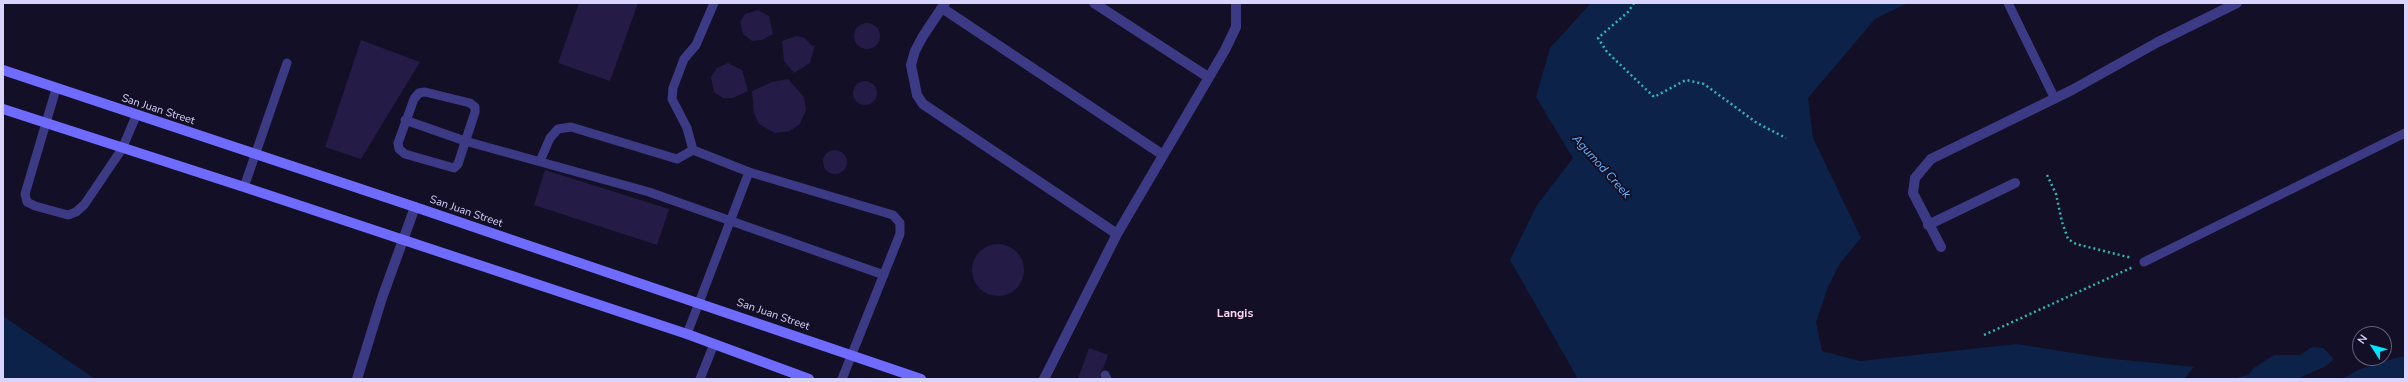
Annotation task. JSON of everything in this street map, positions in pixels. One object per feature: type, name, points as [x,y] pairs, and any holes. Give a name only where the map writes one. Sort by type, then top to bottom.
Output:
[{"type":"main road","name":"San Juan Street","points":[[3,70],[136,116],[256,154],[699,302],[921,379]]},
{"type":"main road","points":[[3,109],[122,149],[244,187],[687,334],[809,379]]},
{"type":"street","points":[[1094,3],[1208,77]]},
{"type":"street","points":[[1044,379],[1118,234],[1236,27],[1236,3]]},
{"type":"street","points":[[1941,247],[1928,225],[1913,193],[1914,178],[1921,168],[1931,159],[2055,98],[2158,42],[2237,3]]},
{"type":"street","points":[[1118,234],[923,104],[915,90],[911,65],[915,51],[923,36],[944,5],[1163,155]]},
{"type":"street","points":[[1928,225],[2015,184]]},
{"type":"street","points":[[357,379],[382,298],[415,207]]},
{"type":"lane","points":[[693,150],[687,128],[672,99],[673,88],[684,59],[696,45],[714,3]]},
{"type":"lane","points":[[2008,3],[2055,98]]},
{"type":"lane","points":[[244,187],[287,63]]},
{"type":"lane","points":[[56,89],[26,194],[27,202],[35,206],[68,215],[76,212],[84,205],[122,149],[136,116]]},
{"type":"lane","points":[[425,92],[470,103],[474,107],[475,112],[458,164],[454,168],[405,154],[399,149],[398,143],[406,120],[419,93],[425,92]]},
{"type":"lane","points":[[406,120],[465,141],[540,160],[649,192],[884,275]]},
{"type":"lane","points":[[540,160],[550,138],[558,129],[571,127],[677,159],[693,150]]},
{"type":"lane","points":[[2144,262],[2405,133]]},
{"type":"lane","points":[[693,150],[748,172],[893,215],[900,223],[900,234],[842,379]]},
{"type":"lane","points":[[687,334],[748,172]]},
{"type":"lane","points":[[700,379],[714,344]]},
{"type":"path","points":[[1634,3],[1628,12],[1598,38],[1607,52],[1654,97],[1686,80],[1704,84],[1757,123],[1786,138]]},
{"type":"path","points":[[2047,175],[2056,194],[2063,227],[2068,239],[2076,244],[2144,262]]},
{"type":"path","points":[[1984,335],[2144,262]]},
{"type":"water","name":"Agumod Creek","points":[[1591,3],[1908,3],[1875,19],[1808,98],[1813,138],[1861,238],[1840,263],[1828,287],[1816,322],[1822,351],[1860,361],[2017,344],[2105,358],[2194,367],[2184,379],[1578,379],[1510,260],[1537,205],[1573,158],[1536,97],[1550,48]]},
{"type":"water","points":[[3,316],[95,379],[3,379]]},
{"type":"water","points":[[2312,347],[2323,348],[2334,359],[2326,366],[2297,379],[2232,379],[2248,375],[2254,368],[2274,355],[2300,355]]},
{"type":"water","points":[[2405,357],[2405,379],[2342,379],[2360,369],[2370,366],[2392,366],[2392,359]]},
{"type":"building","points":[[579,3],[638,3],[610,81],[558,63]]},
{"type":"building","points":[[758,10],[769,16],[773,34],[762,40],[752,41],[743,34],[740,22],[745,14]]},
{"type":"building","points":[[867,23],[876,27],[880,36],[876,45],[867,49],[858,45],[854,36],[858,27]]},
{"type":"building","points":[[796,36],[805,38],[812,46],[815,45],[810,63],[794,73],[784,61],[782,41]]},
{"type":"building","points":[[361,40],[420,62],[361,159],[325,147]]},
{"type":"building","points":[[728,63],[742,70],[748,91],[733,98],[723,98],[714,92],[711,77],[717,68]]},
{"type":"building","points":[[788,79],[804,97],[806,110],[800,124],[790,131],[775,133],[759,124],[754,113],[752,91],[772,82]]},
{"type":"building","points":[[860,81],[870,81],[877,88],[877,98],[870,105],[860,105],[853,98],[853,88]]},
{"type":"building","points":[[830,150],[840,150],[847,157],[847,167],[840,174],[830,174],[823,167],[823,157]]},
{"type":"building","points":[[545,170],[669,209],[657,245],[534,205]]},
{"type":"building","points":[[993,244],[1003,244],[1012,248],[1020,256],[1024,265],[1024,275],[1020,284],[1012,292],[1003,296],[993,296],[984,292],[976,284],[972,275],[972,265],[976,256],[984,248]]},
{"type":"building","points":[[1089,348],[1108,355],[1103,369],[1100,372],[1100,379],[1078,379]]},
{"type":"district","name":"Langis","points":[[1235,314]]}]
